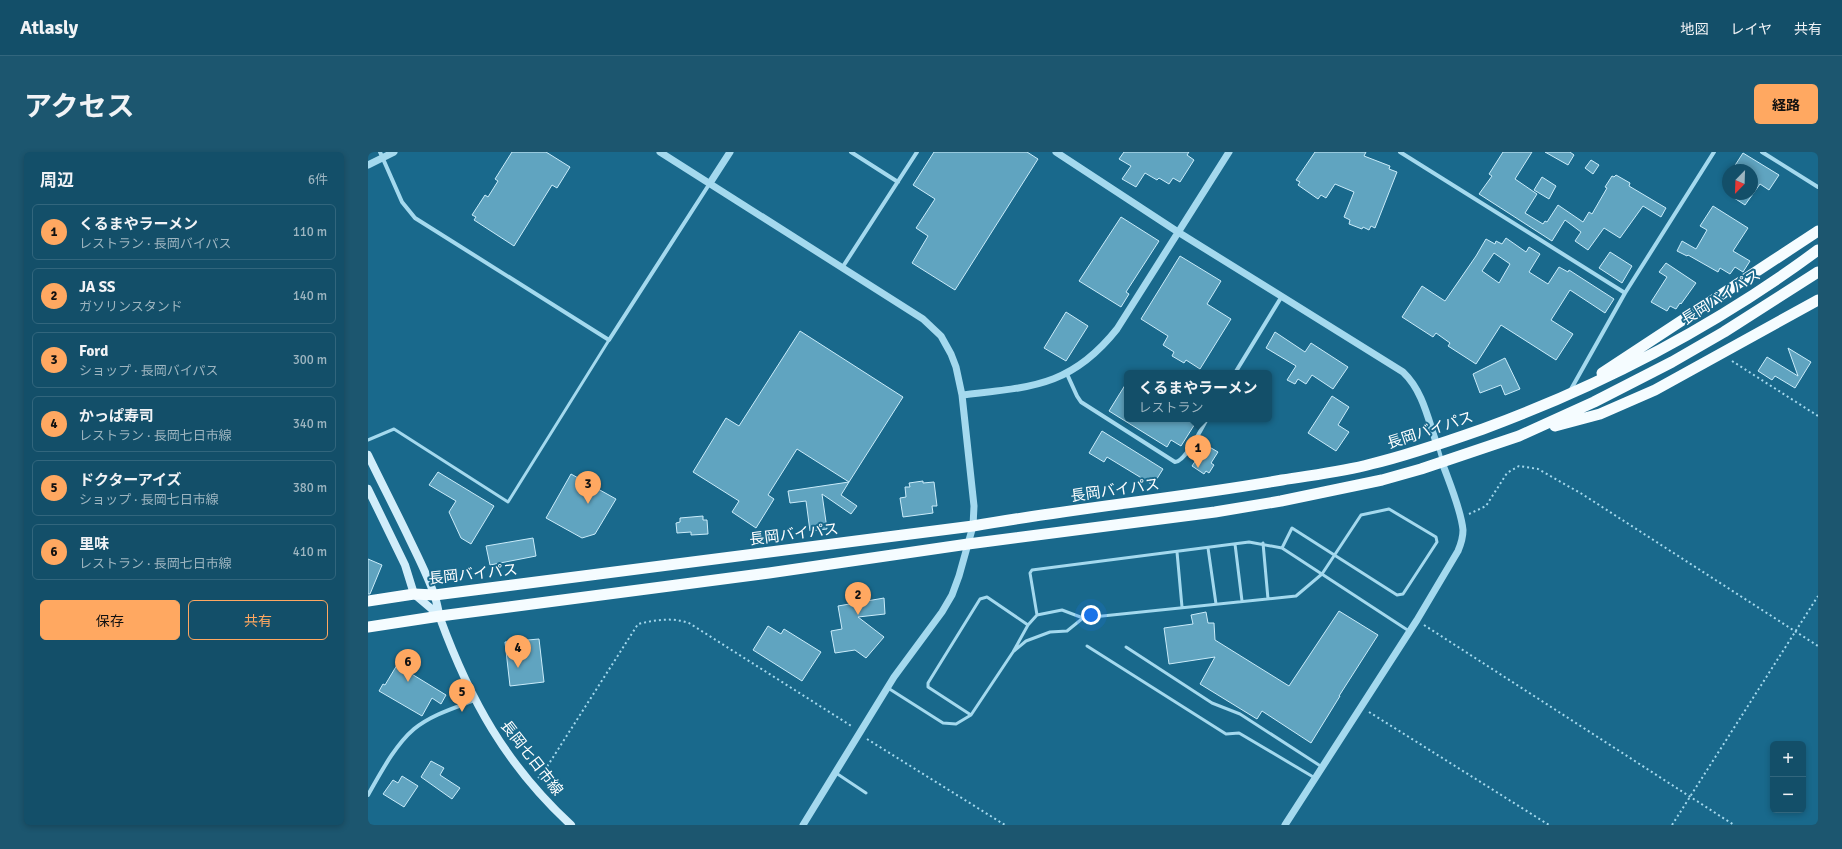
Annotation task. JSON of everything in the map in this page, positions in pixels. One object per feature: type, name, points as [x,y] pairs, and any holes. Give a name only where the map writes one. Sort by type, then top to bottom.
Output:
[{"type":"highway","points":[[1568,395],[1818,231]]},
{"type":"highway","name":"長岡バイパス","points":[[368,601],[414,594],[435,595],[972,526],[1025,517],[1223,490],[1370,465],[1437,445],[1522,414],[1568,395],[1669,347],[1733,309],[1818,250]]},
{"type":"highway","name":"長岡バイパス","points":[[368,627],[440,616],[769,573],[968,544],[1215,512],[1281,501],[1382,480],[1442,462],[1519,436],[1594,402],[1672,362],[1731,328],[1818,272]]},
{"type":"highway","points":[[1519,436],[1600,414],[1655,390],[1818,300]]},
{"type":"main road","name":"長岡七日市線","points":[[368,455],[421,563],[435,595],[440,616],[475,700],[490,728],[510,759],[551,807],[570,825]]},
{"type":"main road","points":[[368,488],[405,565],[414,594]]},
{"type":"main road","name":"長岡七日市線","points":[[414,594],[440,616]]},
{"type":"street","points":[[368,165],[381,155],[394,152]]},
{"type":"street","points":[[660,152],[923,319],[941,336],[956,367],[962,394],[974,506],[968,544],[952,595],[942,612],[887,688],[836,773],[802,825]]},
{"type":"street","points":[[381,155],[402,202],[415,218],[609,340],[730,152]]},
{"type":"street","points":[[851,152],[898,182]]},
{"type":"street","points":[[842,268],[917,152]]},
{"type":"street","points":[[1056,152],[1178,232],[1392,364],[1413,381],[1420,394],[1460,516],[1463,530],[1462,540],[1458,551],[1410,631],[1285,825]]},
{"type":"street","points":[[962,394],[1048,382],[1067,374],[1088,360],[1103,347],[1117,329],[1229,152]]},
{"type":"street","points":[[1400,152],[1625,293]]},
{"type":"street","points":[[1568,395],[1625,293],[1714,152]]},
{"type":"street","points":[[1762,152],[1818,187]]},
{"type":"street","points":[[1237,370],[1282,296]]},
{"type":"street","points":[[1067,374],[1081,402],[1175,462],[1184,456],[1205,422]]},
{"type":"street","points":[[368,795],[399,747],[414,729],[443,712],[475,700]]},
{"type":"lane","points":[[368,440],[394,429],[508,502],[609,340]]},
{"type":"lane","points":[[887,688],[943,723],[956,724],[971,715],[1013,652],[1028,624],[1037,615],[1062,610],[1083,618],[1296,596],[1322,574],[1335,555],[1361,515],[1389,509],[1436,537],[1437,542],[1403,594],[1398,595],[1335,555],[1292,528],[1282,548]]},
{"type":"lane","points":[[1037,615],[1030,573],[1032,570],[1249,542],[1263,543],[1282,548],[1410,631]]},
{"type":"lane","points":[[1263,543],[1268,598]]},
{"type":"lane","points":[[1235,544],[1242,601]]},
{"type":"lane","points":[[1208,548],[1216,604]]},
{"type":"lane","points":[[1177,552],[1182,607]]},
{"type":"lane","points":[[971,715],[928,687],[928,683],[980,599],[987,597],[1028,624]]},
{"type":"lane","points":[[1013,652],[1026,641],[1050,632],[1067,631],[1083,618]]},
{"type":"lane","points":[[1087,646],[1226,734],[1239,733],[1315,778]]},
{"type":"lane","points":[[1126,647],[1212,703],[1240,714],[1322,767]]},
{"type":"lane","points":[[836,773],[866,793]]},
{"type":"path","points":[[1721,354],[1818,416]]},
{"type":"path","points":[[1460,516],[1486,506],[1507,473],[1512,469],[1519,466],[1538,469],[1582,494],[1818,646]]},
{"type":"path","points":[[1672,825],[1818,596]]},
{"type":"path","points":[[538,778],[543,774],[638,624],[654,620],[674,619],[689,623],[852,726],[859,734],[1005,825]]},
{"type":"path","points":[[1416,620],[1734,825]]},
{"type":"path","points":[[1361,707],[1549,825]]},
{"type":"building","points":[[512,152],[546,152],[570,167],[557,188],[552,185],[514,246],[474,220],[476,217],[472,215],[485,195],[488,197],[498,181],[495,179]]},
{"type":"building","points":[[934,152],[1027,152],[1038,159],[955,290],[912,263],[928,236],[916,228],[935,199],[913,185]]},
{"type":"building","points":[[1124,152],[1189,152],[1187,155],[1194,160],[1180,182],[1173,178],[1169,184],[1159,178],[1157,180],[1145,173],[1136,187],[1122,179],[1131,166],[1119,159]]},
{"type":"building","points":[[1315,152],[1366,152],[1364,156],[1390,166],[1389,169],[1397,172],[1375,228],[1371,226],[1369,230],[1363,227],[1362,229],[1349,224],[1350,220],[1344,217],[1354,192],[1335,184],[1326,198],[1321,195],[1318,199],[1298,185],[1300,182],[1296,180]]},
{"type":"building","points":[[1503,152],[1532,152],[1515,179],[1537,194],[1525,213],[1543,224],[1545,221],[1547,222],[1558,205],[1583,222],[1589,212],[1592,214],[1607,188],[1605,187],[1612,176],[1614,177],[1616,175],[1630,183],[1629,186],[1666,208],[1661,217],[1643,206],[1620,238],[1604,228],[1588,250],[1575,241],[1581,232],[1565,220],[1552,241],[1479,194],[1492,176],[1489,174]]},
{"type":"building","points":[[1545,152],[1570,152],[1574,155],[1568,165]]},
{"type":"building","points":[[1743,153],[1779,175],[1769,190],[1760,184],[1758,187],[1758,164],[1736,164]]},
{"type":"building","points":[[1591,160],[1599,165],[1593,174],[1585,168]]},
{"type":"building","points":[[1542,177],[1556,186],[1549,199],[1534,190]]},
{"type":"building","points":[[1737,200],[1749,200],[1745,205]]},
{"type":"building","points":[[1713,206],[1748,228],[1733,251],[1750,261],[1743,272],[1735,267],[1730,274],[1720,268],[1718,272],[1688,255],[1687,256],[1677,251],[1682,241],[1696,249],[1707,230],[1700,226]]},
{"type":"building","points":[[1121,217],[1159,241],[1126,292],[1129,294],[1121,307],[1079,281]]},
{"type":"building","points":[[1506,238],[1526,252],[1529,247],[1540,254],[1529,272],[1548,284],[1559,267],[1568,272],[1569,270],[1614,299],[1605,313],[1570,290],[1551,320],[1573,334],[1556,360],[1501,325],[1476,364],[1448,346],[1450,343],[1436,333],[1433,337],[1402,317],[1422,286],[1445,301],[1486,239],[1495,244],[1496,241],[1502,244]],"holes":[[[1494,253],[1510,264],[1499,283],[1482,271]]]},
{"type":"building","points":[[1610,252],[1632,266],[1622,283],[1599,268]]},
{"type":"building","points":[[1180,256],[1221,281],[1207,304],[1231,319],[1200,369],[1186,360],[1184,363],[1172,356],[1174,352],[1163,345],[1168,336],[1141,319]]},
{"type":"building","points":[[1666,263],[1696,283],[1676,309],[1670,306],[1667,311],[1651,302],[1667,277],[1659,272]]},
{"type":"building","points":[[1066,312],[1088,326],[1066,361],[1044,348]]},
{"type":"building","points":[[800,331],[903,397],[849,482],[797,449],[768,495],[774,499],[756,528],[732,512],[739,501],[693,472],[726,418],[739,426]]},
{"type":"building","points":[[1275,332],[1305,352],[1311,343],[1348,367],[1333,389],[1312,375],[1306,384],[1298,379],[1295,384],[1287,380],[1296,366],[1266,348]]},
{"type":"building","points":[[1788,348],[1811,362],[1795,388],[1775,376],[1772,380],[1758,371],[1767,357],[1798,376]]},
{"type":"building","points":[[1505,358],[1520,389],[1505,395],[1501,385],[1480,393],[1473,374]]},
{"type":"building","points":[[1124,387],[1124,420],[1109,411]]},
{"type":"building","points":[[1332,396],[1349,407],[1338,425],[1349,432],[1336,451],[1308,433]]},
{"type":"building","points":[[1127,422],[1196,422],[1181,446],[1171,440],[1167,447]]},
{"type":"building","points":[[1102,431],[1163,469],[1153,485],[1107,457],[1104,462],[1089,453]]},
{"type":"building","points":[[1206,445],[1218,452],[1211,463],[1214,465],[1209,473],[1206,471],[1204,474],[1192,466]]},
{"type":"building","points":[[438,472],[494,506],[471,544],[461,538],[449,512],[456,501],[429,485]]},
{"type":"building","points":[[571,474],[616,499],[595,534],[582,538],[546,518]]},
{"type":"building","points":[[923,481],[923,483],[934,482],[937,506],[932,506],[933,513],[903,517],[900,498],[906,497],[905,487],[910,487],[909,483]]},
{"type":"building","points":[[849,482],[841,495],[857,506],[851,514],[822,494],[827,529],[810,531],[806,501],[790,503],[788,491]]},
{"type":"building","points":[[703,516],[703,520],[707,520],[708,534],[691,535],[691,532],[677,533],[676,523],[680,522],[680,518]]},
{"type":"building","points":[[533,538],[536,556],[490,565],[486,546]]},
{"type":"building","points":[[368,559],[382,565],[370,594],[368,594]]},
{"type":"building","points":[[884,598],[885,614],[858,617],[884,637],[866,658],[855,650],[835,653],[831,631],[842,629],[838,606]]},
{"type":"building","points":[[1339,611],[1378,635],[1311,743],[1262,711],[1257,719],[1200,684],[1215,657],[1169,664],[1164,628],[1193,624],[1191,615],[1206,612],[1208,623],[1214,623],[1215,640],[1289,686]]},
{"type":"building","points":[[768,626],[781,634],[784,629],[821,652],[802,681],[753,650]]},
{"type":"building","points":[[539,639],[544,682],[510,686],[505,642]]},
{"type":"building","points":[[397,665],[446,695],[441,704],[432,698],[422,716],[379,691],[383,684],[385,685]]},
{"type":"building","points":[[431,761],[444,768],[440,775],[460,788],[452,799],[421,777]]},
{"type":"building","points":[[402,776],[418,786],[404,807],[383,794],[393,780],[398,783]]},
{"type":"place","name":"くるまやラーメン","points":[[1198,468]]},
{"type":"place","name":"Ford","points":[[588,504]]},
{"type":"place","name":"JA SS","points":[[858,615]]},
{"type":"place","name":"かっぱ寿司","points":[[518,668]]},
{"type":"place","name":"里味","points":[[408,682]]},
{"type":"place","name":"ドクターアイズ","points":[[462,712]]}]
